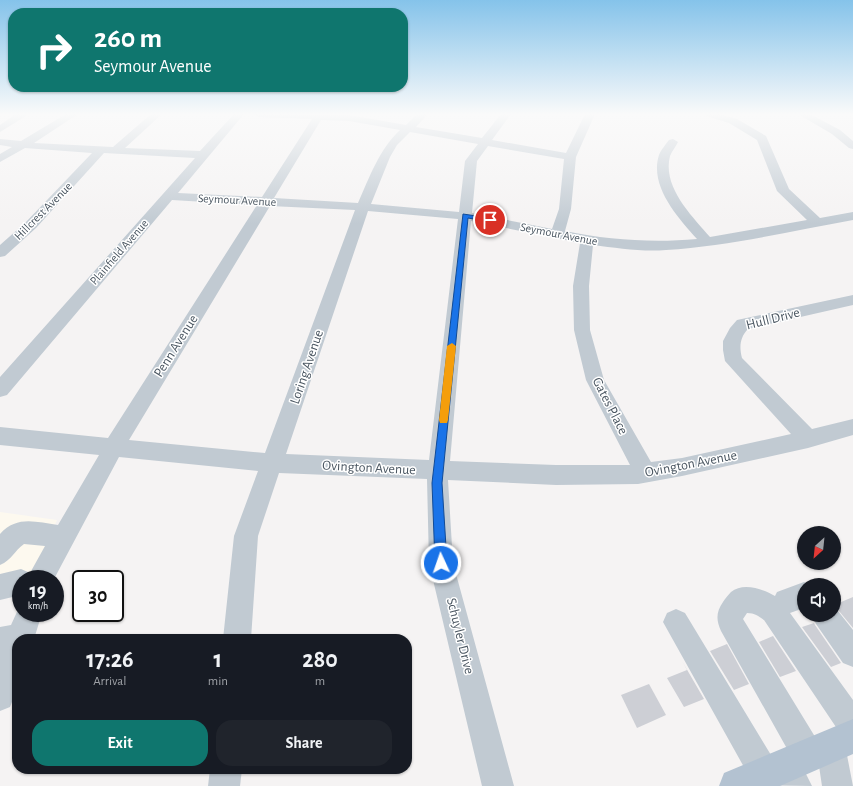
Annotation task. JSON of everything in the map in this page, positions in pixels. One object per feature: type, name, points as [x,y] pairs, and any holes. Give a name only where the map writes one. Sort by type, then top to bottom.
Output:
[{"type":"street","points":[[0,159],[13,151]]},
{"type":"street","name":"Hillcrest Avenue","points":[[0,253],[31,225],[100,151]]},
{"type":"street","points":[[110,151],[204,155]]},
{"type":"street","name":"Plainfield Avenue","points":[[0,390],[208,151]]},
{"type":"street","name":"Penn Avenue","points":[[42,570],[64,537],[114,447],[297,151]]},
{"type":"street","name":"Loring Avenue","points":[[237,634],[246,536],[363,207],[388,151]]},
{"type":"street","name":"Schuyler Drive","points":[[479,151],[471,161],[437,483],[441,563],[498,786]]},
{"type":"street","points":[[535,151],[570,157]]},
{"type":"street","points":[[557,234],[565,209],[570,157],[573,151]]},
{"type":"street","points":[[667,151],[662,169],[665,181],[678,208],[707,242]]},
{"type":"street","points":[[767,151],[783,191],[818,223]]},
{"type":"street","name":"Seymour Avenue","points":[[168,196],[363,207],[465,216],[587,240],[620,244],[665,246],[707,242],[853,216]]},
{"type":"street","name":"Gates Place","points":[[587,240],[581,286],[582,330],[595,380],[646,472]]},
{"type":"street","name":"Hull Drive","points":[[808,439],[734,361],[730,350],[735,332],[743,324],[853,300]]},
{"type":"street","name":"Ovington Avenue","points":[[0,436],[273,463],[556,475],[646,472],[682,467],[808,439],[853,427]]},
{"type":"street","points":[[0,552],[10,540],[22,532],[64,537]]},
{"type":"street","points":[[0,587],[12,585]]},
{"type":"street","points":[[740,601],[759,601],[773,611],[803,759],[730,622],[730,616],[740,601]]},
{"type":"street","points":[[676,622],[803,759],[838,786]]},
{"type":"street","points":[[830,622],[853,653]]},
{"type":"street","points":[[0,697],[12,653]]},
{"type":"shaded area","points":[[0,512],[57,520],[37,570],[12,570],[12,585],[0,593]]},
{"type":"building","points":[[853,597],[853,628],[841,613],[841,602]]},
{"type":"building","points":[[814,623],[841,663],[831,667],[802,627]]},
{"type":"building","points":[[773,636],[796,671],[780,677],[759,642]]},
{"type":"building","points":[[727,644],[749,684],[734,690],[710,651]]},
{"type":"building","points":[[682,661],[704,699],[684,707],[667,678],[687,670]]},
{"type":"building","points":[[649,684],[666,715],[637,728],[621,695]]},
{"type":"slow traffic","points":[[444,420],[452,346]]},
{"type":"route","points":[[441,563],[437,483],[465,216],[490,220]]}]
